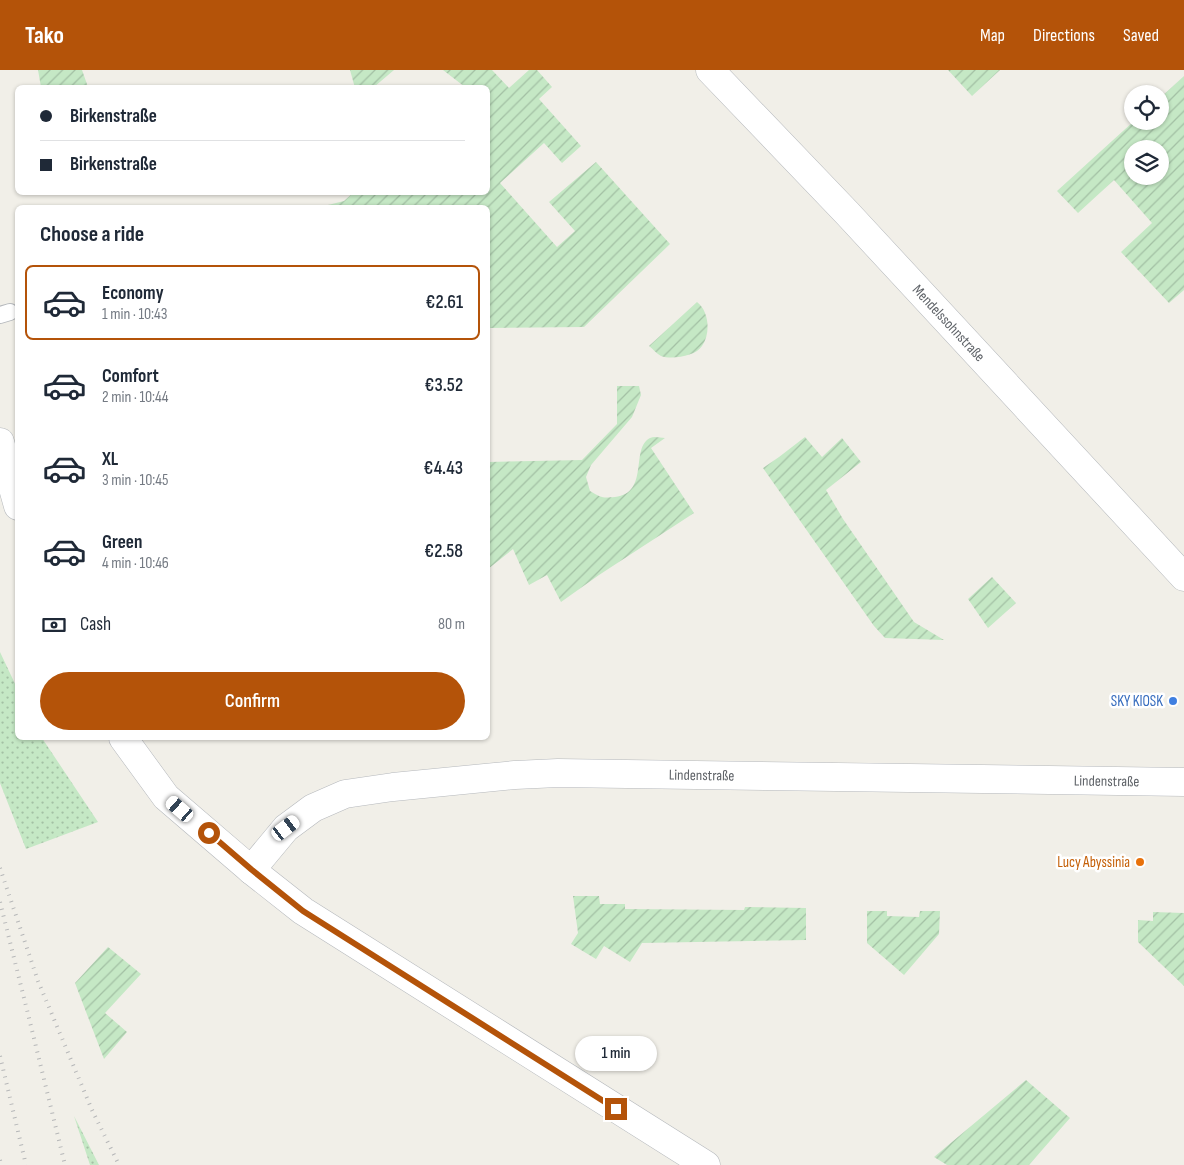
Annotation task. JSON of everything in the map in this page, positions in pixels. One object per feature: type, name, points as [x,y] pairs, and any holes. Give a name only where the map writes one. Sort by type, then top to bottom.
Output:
[{"type":"street","name":"Mendelssohnstraße","points":[[710,70],[847,213],[1184,578]]},
{"type":"street","points":[[0,442],[15,495]]},
{"type":"street","points":[[124,740],[166,797],[303,911],[706,1165]]},
{"type":"street","name":"Lindenstraße","points":[[252,870],[286,828],[313,808],[345,794],[393,787],[515,775],[558,773],[1184,782]]},
{"type":"green space","points":[[38,70],[82,70],[87,85],[41,85]]},
{"type":"green space","points":[[350,70],[394,70],[376,85],[354,85]]},
{"type":"green space","points":[[443,70],[492,70],[509,88],[529,70],[537,70],[552,87],[539,99],[581,146],[562,163],[544,143],[500,183],[557,247],[575,231],[549,202],[596,162],[670,244],[584,327],[490,328],[490,205],[328,205],[344,201],[351,195],[490,195],[490,85],[462,85]]},
{"type":"green space","points":[[948,70],[1000,70],[972,96]]},
{"type":"green space","points":[[1184,76],[1184,290],[1169,303],[1121,252],[1152,223],[1114,180],[1078,213],[1057,191],[1124,130],[1169,130],[1169,90]]},
{"type":"green space","points":[[697,302],[704,311],[708,329],[705,341],[699,349],[689,355],[671,358],[661,356],[649,346]]},
{"type":"green space","points":[[617,386],[639,386],[641,395],[632,417],[591,465],[586,477],[590,491],[605,497],[626,494],[632,488],[636,479],[644,443],[652,437],[665,438],[651,448],[694,513],[561,602],[547,575],[529,585],[513,549],[490,567],[490,462],[582,460],[617,424]]},
{"type":"green space","points":[[805,437],[822,457],[842,438],[861,462],[826,490],[843,519],[914,622],[944,640],[885,638],[874,626],[763,468]]},
{"type":"green space","points":[[992,577],[1016,603],[988,628],[968,599]]},
{"type":"green space","points":[[0,652],[15,684],[15,740],[43,740],[98,822],[26,849],[0,783]]},
{"type":"green space","points":[[573,896],[599,896],[600,904],[625,904],[625,909],[744,910],[745,907],[806,908],[806,940],[642,943],[630,962],[604,946],[596,959],[571,944],[578,933]]},
{"type":"green space","points":[[867,911],[887,911],[887,916],[919,917],[920,911],[940,911],[939,934],[904,975],[867,943]]},
{"type":"green space","points":[[1153,912],[1184,913],[1184,986],[1138,942],[1138,920],[1153,921]]},
{"type":"green space","points":[[108,947],[141,974],[105,1013],[127,1032],[104,1059],[75,983]]},
{"type":"green space","points":[[1026,1080],[1070,1118],[1029,1165],[947,1165],[934,1157]]},
{"type":"green space","points":[[74,1116],[99,1165],[90,1165]]},
{"type":"railway","points":[[0,868],[38,981],[92,1110],[119,1165]]},
{"type":"railway","points":[[0,902],[65,1165]]},
{"type":"railway","points":[[0,1056],[26,1165]]},
{"type":"railway","points":[[0,1160],[1,1165]]},
{"type":"place","name":"SKY KIOSK","points":[[1173,701]]},
{"type":"place","name":"Lucy Abyssinia","points":[[1140,862]]},
{"type":"route","points":[[209,833],[303,911],[616,1109]]}]
